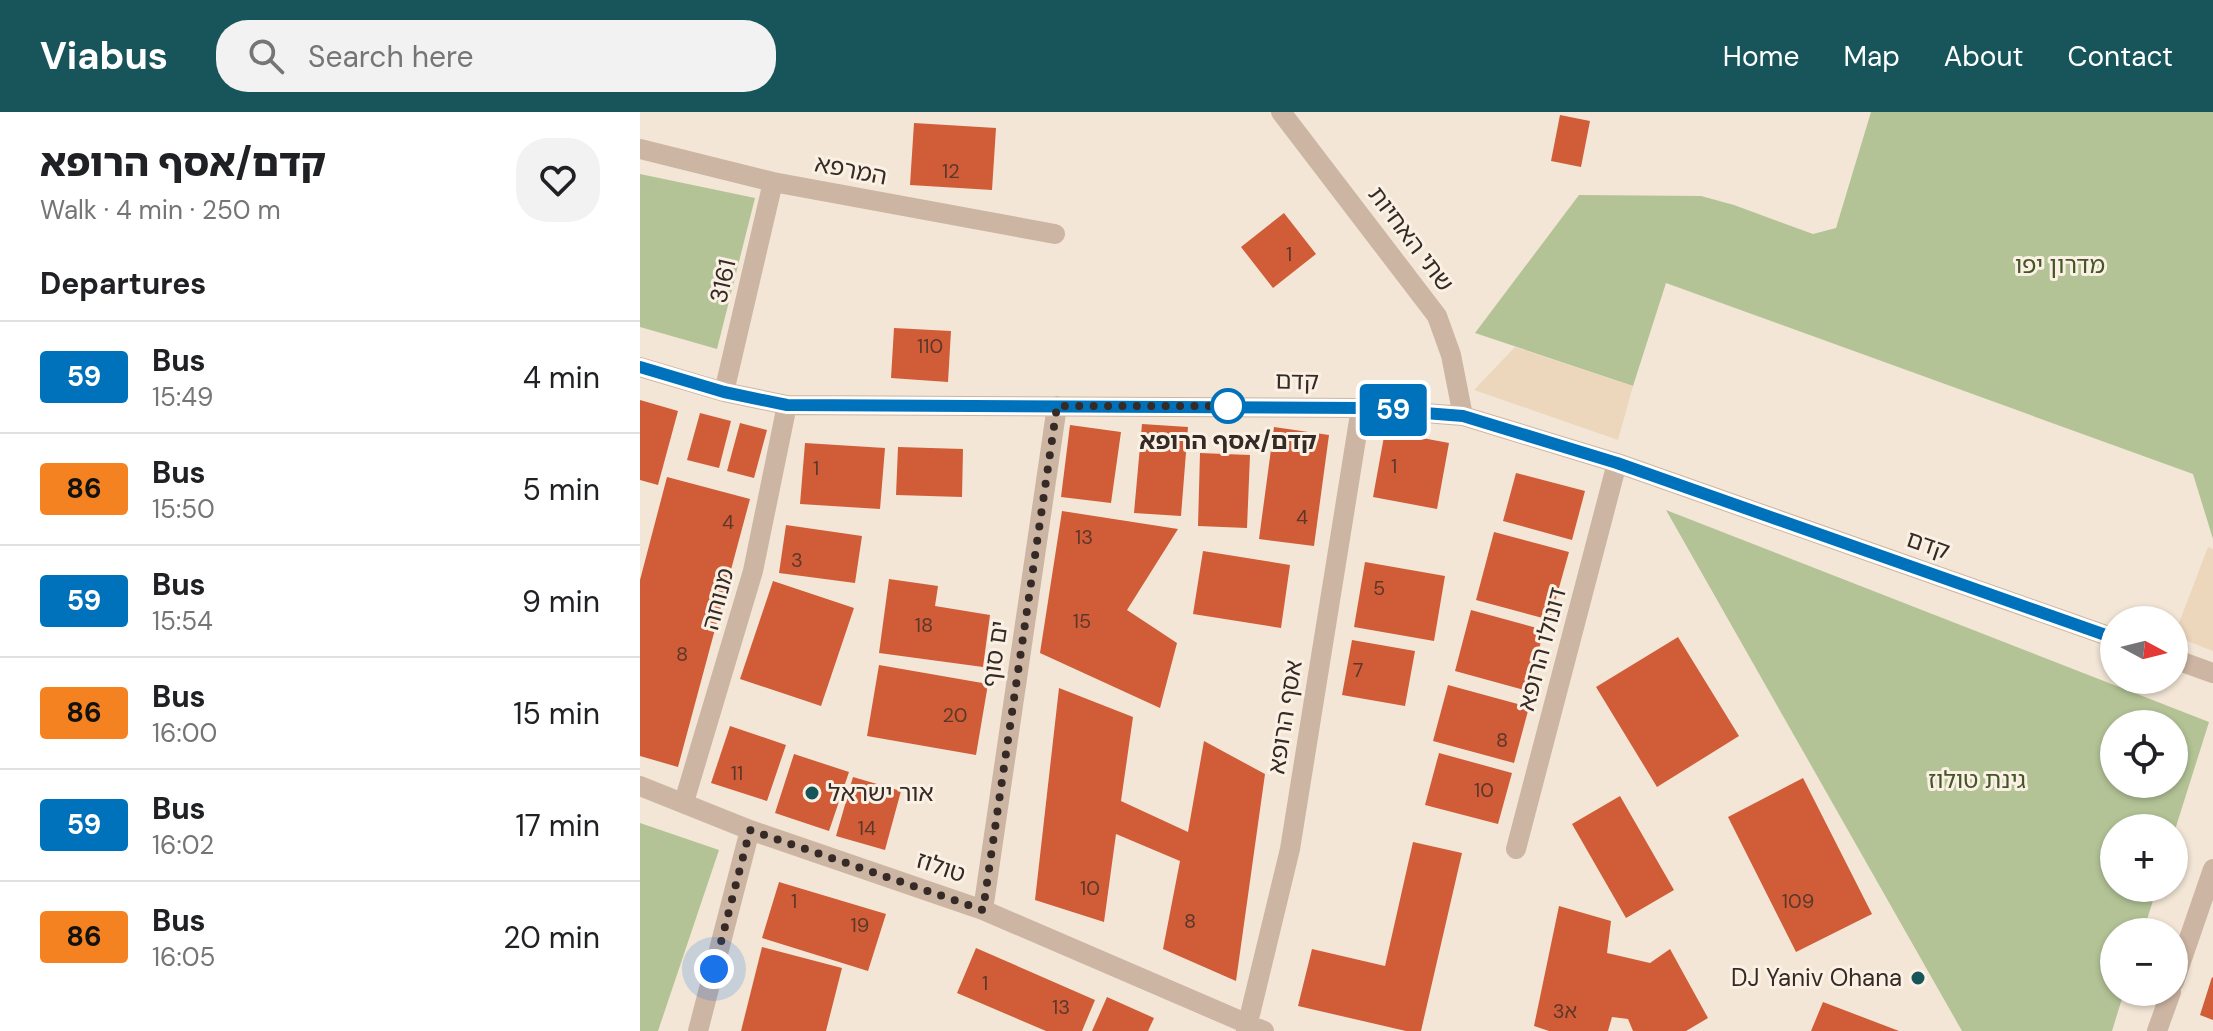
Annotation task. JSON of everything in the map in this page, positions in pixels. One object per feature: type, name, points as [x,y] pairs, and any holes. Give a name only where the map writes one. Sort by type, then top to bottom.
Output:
[{"type":"street","name":"שתי האחיות","points":[[1292,116],[1437,316],[1451,355],[1463,416]]},
{"type":"street","name":"המרפא","points":[[640,149],[773,182],[1055,234]]},
{"type":"street","name":"3161","points":[[724,392],[773,182]]},
{"type":"street","name":"קדם","points":[[640,367],[724,392],[787,405],[1361,408],[1463,416],[1617,463],[2100,633]]},
{"type":"street","name":"מנוחה","points":[[684,802],[753,571],[787,405]]},
{"type":"street","name":"ים סוף","points":[[983,910],[1057,406]]},
{"type":"street","name":"אסף הרופא","points":[[1253,1029],[1290,849],[1361,408]]},
{"type":"street","name":"דונולו הרופא","points":[[1516,849],[1617,463]]},
{"type":"street","points":[[2188,664],[2213,673]]},
{"type":"street","name":"טולוז","points":[[640,786],[750,830],[983,910],[1253,1029]]},
{"type":"street","points":[[698,1031],[750,830]]},
{"type":"street","points":[[2188,941],[2213,869]]},
{"type":"street","points":[[2164,1029],[2168,1006]]},
{"type":"green space","name":"מדרון יפו","points":[[1871,112],[2213,112],[2213,539],[2193,474],[1666,283],[1633,386],[1475,333],[1579,195],[1701,196],[1813,234],[1836,228]]},
{"type":"green space","points":[[640,174],[755,198],[717,349],[640,327]]},
{"type":"green space","name":"גינת טולוז","points":[[1666,510],[2100,679],[2100,694],[2137,694],[2178,710],[2100,710],[2100,798],[2185,798],[2180,814],[2100,814],[2100,902],[2153,902],[2147,918],[2100,918],[2100,1006],[2120,1006],[2112,1031],[1962,1031]]},
{"type":"green space","name":"גינת טולוז","points":[[2188,714],[2209,722],[2188,789]]},
{"type":"green space","points":[[640,823],[719,850],[658,1031],[640,1031]]},
{"type":"shaded area","points":[[1515,347],[1633,386],[1618,440],[1474,390]]},
{"type":"shaded area","points":[[2208,547],[2213,549],[2213,651],[2188,641],[2188,606],[2185,606]]},
{"type":"building","points":[[1560,115],[1590,121],[1581,167],[1551,161]]},
{"type":"building","points":[[914,123],[996,128],[992,190],[910,185]]},
{"type":"building","points":[[1284,213],[1316,254],[1273,288],[1241,247]]},
{"type":"building","points":[[894,328],[951,331],[948,382],[891,378]]},
{"type":"building","points":[[640,400],[678,411],[658,485],[640,480]]},
{"type":"building","points":[[700,413],[731,421],[719,468],[687,460]]},
{"type":"building","points":[[740,423],[767,430],[754,478],[727,471]]},
{"type":"building","points":[[1142,424],[1188,427],[1181,516],[1134,513]]},
{"type":"building","points":[[1070,425],[1121,432],[1111,503],[1061,497]]},
{"type":"building","points":[[1274,427],[1329,435],[1314,546],[1259,539]]},
{"type":"building","points":[[1385,431],[1449,443],[1437,509],[1373,497]]},
{"type":"building","points":[[805,443],[885,448],[880,509],[800,504]]},
{"type":"building","points":[[898,447],[963,449],[962,497],[896,495]]},
{"type":"building","points":[[1200,453],[1250,455],[1247,528],[1198,526]]},
{"type":"building","points":[[1516,473],[1585,491],[1572,540],[1503,521]]},
{"type":"building","points":[[667,477],[750,499],[678,767],[640,756],[640,580]]},
{"type":"building","points":[[1062,511],[1178,529],[1127,610],[1177,643],[1160,708],[1040,653]]},
{"type":"building","points":[[786,525],[862,536],[855,583],[779,573]]},
{"type":"building","points":[[1494,532],[1569,552],[1550,620],[1476,600]]},
{"type":"building","points":[[1203,551],[1290,565],[1281,628],[1193,614]]},
{"type":"building","points":[[1365,562],[1445,576],[1434,641],[1354,627]]},
{"type":"building","points":[[889,579],[938,586],[935,606],[990,615],[983,667],[879,653]]},
{"type":"building","points":[[773,581],[854,608],[821,706],[740,679]]},
{"type":"building","points":[[1471,610],[1544,630],[1528,691],[1455,671]]},
{"type":"building","points":[[1678,637],[1739,736],[1657,787],[1596,687]]},
{"type":"building","points":[[1352,640],[1415,651],[1405,706],[1342,695]]},
{"type":"building","points":[[879,665],[988,684],[976,755],[867,736]]},
{"type":"building","points":[[1448,685],[1529,707],[1514,763],[1433,741]]},
{"type":"building","points":[[1059,688],[1133,717],[1121,801],[1188,832],[1204,741],[1265,774],[1236,981],[1163,949],[1180,861],[1116,834],[1104,922],[1035,900]]},
{"type":"building","points":[[730,726],[786,745],[767,801],[711,783]]},
{"type":"building","points":[[1439,753],[1512,773],[1498,824],[1425,805]]},
{"type":"building","name":"אור ישראל","points":[[794,754],[849,772],[829,831],[775,813]]},
{"type":"building","points":[[853,777],[901,791],[885,850],[836,836]]},
{"type":"building","points":[[1803,778],[1872,914],[1796,952],[1728,817]]},
{"type":"building","points":[[1620,796],[1674,890],[1626,918],[1572,824]]},
{"type":"building","points":[[1413,842],[1462,853],[1421,1031],[1406,1031],[1298,1006],[1312,949],[1385,966]]},
{"type":"building","points":[[779,882],[886,914],[868,971],[762,938]]},
{"type":"building","points":[[1559,906],[1611,921],[1607,953],[1650,963],[1670,949],[1708,1018],[1686,1031],[1633,1031],[1628,1019],[1612,1017],[1608,1031],[1549,1031],[1534,1026]]},
{"type":"building","points":[[762,947],[842,968],[826,1031],[741,1031]]},
{"type":"building","points":[[976,948],[1095,1000],[1082,1031],[1046,1031],[957,993]]},
{"type":"building","points":[[2213,978],[2213,1020],[2200,1015]]},
{"type":"building","points":[[1107,997],[1154,1018],[1148,1031],[1092,1031]]},
{"type":"building","points":[[1823,1002],[1899,1031],[1811,1031]]},
{"type":"bus line","name":"59","points":[[640,367],[724,392],[787,405],[1361,408],[1463,416],[1617,463],[2100,633]]},
{"type":"place","name":"קדם/אסף הרופא","points":[[1228,406]]},
{"type":"place","name":"אור ישראל","points":[[812,793]]},
{"type":"place","name":"DJ Yaniv Ohana","points":[[1918,978]]},
{"type":"route","points":[[714,969],[750,830],[983,910],[1057,406],[1236,406],[1228,406]]}]
